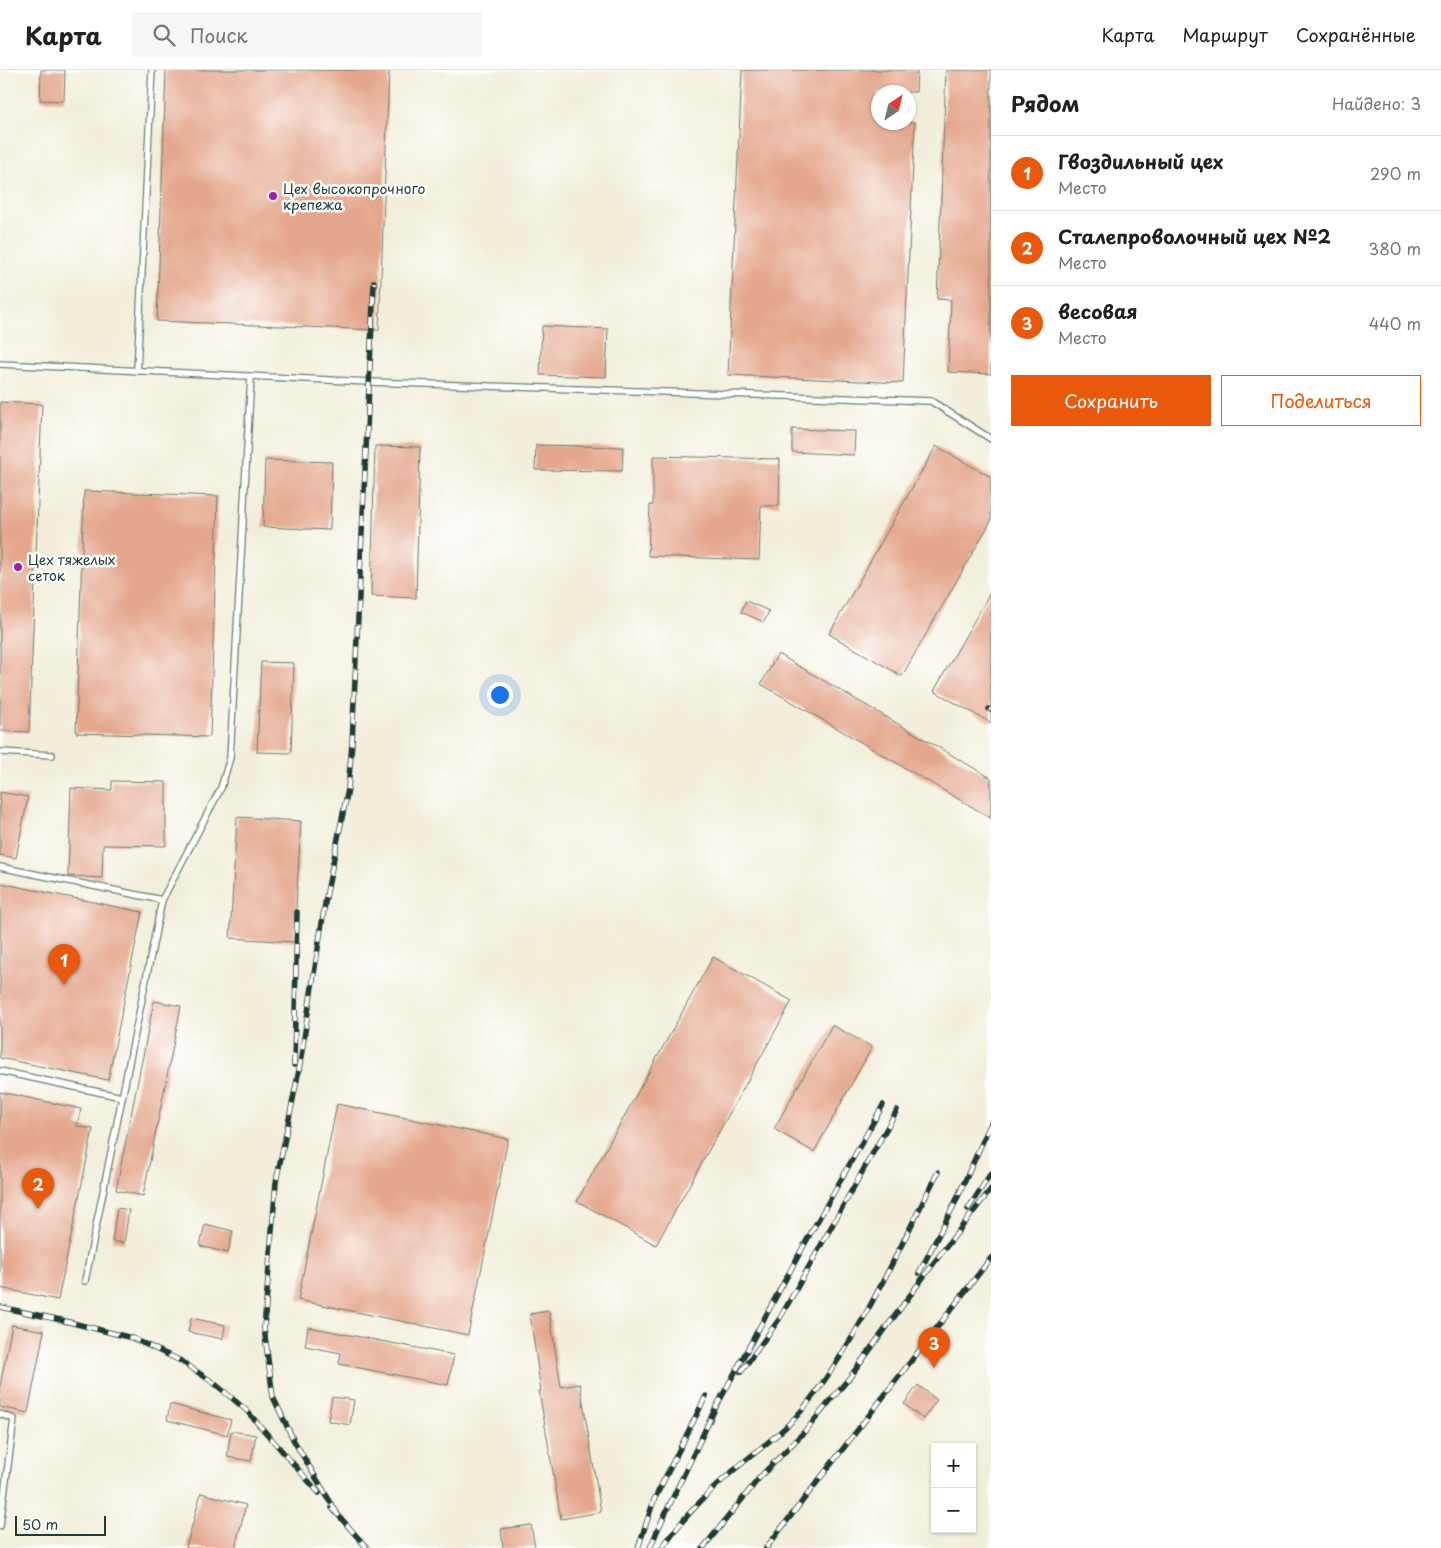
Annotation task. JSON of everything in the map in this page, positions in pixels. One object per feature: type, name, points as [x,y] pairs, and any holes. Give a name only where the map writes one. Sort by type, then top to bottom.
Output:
[{"type":"lane","points":[[137,371],[152,70]]},
{"type":"lane","points":[[0,364],[379,383],[931,402],[991,439]]},
{"type":"lane","points":[[85,1281],[162,900],[221,788],[230,758],[251,376]]},
{"type":"lane","points":[[0,752],[52,754]]},
{"type":"lane","points":[[0,867],[162,900]]},
{"type":"lane","points":[[0,1070],[122,1097]]},
{"type":"lane","points":[[0,1414],[14,1419],[0,1526]]},
{"type":"building","points":[[41,70],[65,70],[64,101],[40,100]]},
{"type":"building","name":"Цех высокопрочного крепежа","points":[[166,70],[389,70],[379,330],[157,321]]},
{"type":"building","points":[[742,70],[917,70],[916,92],[916,85],[871,85],[871,130],[915,130],[903,383],[728,375]]},
{"type":"building","points":[[946,70],[991,70],[991,374],[948,372],[951,300],[937,299]]},
{"type":"building","points":[[542,326],[608,329],[606,377],[540,375]]},
{"type":"building","name":"Цех тяжелых сеток","points":[[0,402],[42,404],[29,732],[0,731]]},
{"type":"building","points":[[792,429],[855,431],[854,455],[792,452]]},
{"type":"building","points":[[536,445],[623,447],[622,471],[535,470]]},
{"type":"building","points":[[375,446],[420,447],[416,598],[371,596]]},
{"type":"building","points":[[936,446],[991,477],[991,521],[902,676],[829,634]]},
{"type":"building","points":[[653,456],[780,459],[779,506],[761,506],[759,560],[648,556],[650,505],[653,505]]},
{"type":"building","points":[[265,460],[332,462],[330,530],[263,527]]},
{"type":"building","points":[[84,491],[218,496],[210,737],[76,733]]},
{"type":"building","points":[[991,591],[991,723],[934,691]]},
{"type":"building","points":[[746,601],[769,611],[764,622],[741,612]]},
{"type":"building","points":[[778,654],[991,778],[991,818],[761,684]]},
{"type":"building","points":[[261,662],[294,663],[291,753],[257,752]]},
{"type":"building","points":[[112,781],[166,782],[166,846],[103,845],[102,878],[68,876],[71,788],[112,790]]},
{"type":"building","points":[[0,792],[28,797],[16,858],[0,855]]},
{"type":"building","points":[[237,817],[301,821],[294,942],[230,938]]},
{"type":"building","points":[[0,883],[142,912],[108,1080],[0,1058]]},
{"type":"building","points":[[713,957],[792,1001],[656,1245],[577,1201]]},
{"type":"building","points":[[154,1001],[181,1006],[143,1196],[116,1190]]},
{"type":"building","points":[[832,1025],[872,1047],[814,1152],[774,1129]]},
{"type":"building","points":[[0,1092],[81,1109],[77,1126],[93,1129],[58,1300],[0,1288]]},
{"type":"building","points":[[337,1104],[508,1139],[468,1335],[298,1300]]},
{"type":"building","points":[[117,1208],[129,1210],[124,1243],[112,1241]]},
{"type":"building","points":[[205,1224],[233,1231],[228,1253],[200,1246]]},
{"type":"building","points":[[549,1311],[561,1387],[580,1384],[601,1512],[561,1519],[539,1391],[541,1391],[530,1314]]},
{"type":"building","points":[[191,1318],[225,1325],[223,1339],[188,1332]]},
{"type":"building","points":[[12,1325],[44,1331],[28,1413],[0,1407],[0,1386]]},
{"type":"building","points":[[308,1327],[454,1355],[448,1385],[339,1364],[341,1353],[305,1346]]},
{"type":"building","points":[[918,1385],[937,1400],[923,1419],[904,1404]]},
{"type":"building","points":[[332,1397],[354,1400],[350,1425],[328,1421]]},
{"type":"building","points":[[170,1404],[231,1420],[227,1435],[167,1420]]},
{"type":"building","points":[[231,1431],[256,1435],[251,1461],[227,1457]]},
{"type":"building","points":[[201,1493],[246,1505],[235,1548],[186,1548]]},
{"type":"building","points":[[531,1525],[535,1548],[503,1548],[501,1529]]},
{"type":"railway","points":[[337,1513],[294,1441],[273,1397],[264,1328],[276,1182],[299,1070],[326,897],[348,789],[352,743],[374,282]]},
{"type":"railway","points":[[294,1065],[297,912]]},
{"type":"railway","points":[[650,1548],[715,1409],[883,1105]]},
{"type":"railway","points":[[741,1372],[780,1318],[897,1110]]},
{"type":"railway","points":[[919,1273],[955,1203],[991,1123]]},
{"type":"railway","points":[[662,1548],[677,1527],[715,1487],[787,1426],[802,1410],[822,1383],[841,1355],[876,1295],[938,1172]]},
{"type":"railway","points":[[968,1209],[991,1173]]},
{"type":"railway","points":[[703,1548],[760,1477],[807,1429],[850,1377],[991,1189]]},
{"type":"railway","points":[[766,1548],[991,1258]]},
{"type":"railway","points":[[0,1307],[132,1338],[181,1361],[214,1383],[246,1410],[319,1493]]},
{"type":"railway","points":[[638,1548],[654,1500],[706,1396]]},
{"type":"railway","points":[[332,1508],[367,1548]]},
{"type":"place","name":"Цех высокопрочного крепежа","points":[[273,196]]},
{"type":"place","name":"Цех тяжелых сеток","points":[[18,567]]},
{"type":"place","name":"Гвоздильный цех","points":[[64,985]]},
{"type":"place","name":"Сталепроволочный цех №2","points":[[38,1209]]},
{"type":"place","name":"весовая","points":[[934,1368]]}]
